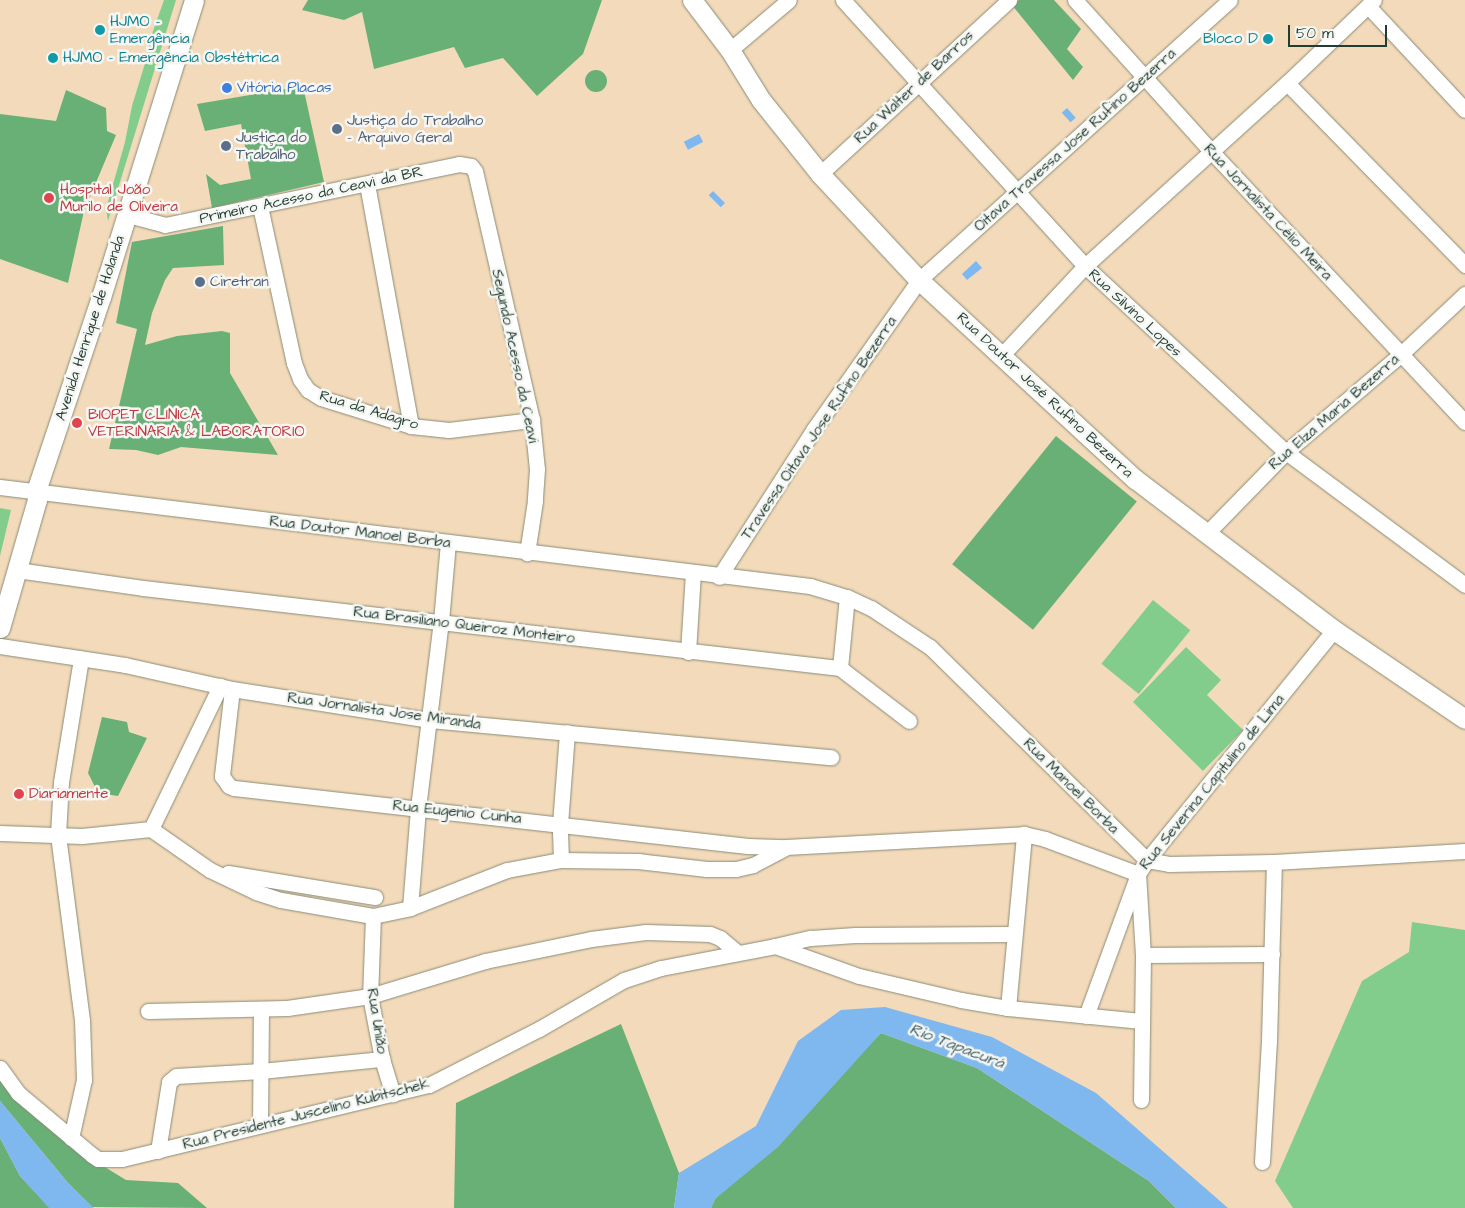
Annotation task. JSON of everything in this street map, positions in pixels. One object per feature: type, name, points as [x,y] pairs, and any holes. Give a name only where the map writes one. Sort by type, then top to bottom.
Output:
[{"type":"main road","name":"Avenida Henrique de Holanda","points":[[0,628],[37,500],[36,491],[128,215],[194,0]]},
{"type":"main road","name":"Rua Doutor José Rufino Bezerra","points":[[692,0],[730,50],[761,100],[820,174],[920,280],[1135,479],[1334,630],[1465,719]]},
{"type":"main road","points":[[0,598],[30,498],[36,491]]},
{"type":"street","points":[[730,50],[789,0]]},
{"type":"street","name":"Rua Silvino Lopes","points":[[843,0],[917,84],[1018,191],[1085,266],[1286,452],[1465,585]]},
{"type":"street","name":"Rua Walter de Barros","points":[[820,174],[1009,0]]},
{"type":"street","name":"Rua Jornalista Célio Meira","points":[[1074,0],[1146,77],[1211,151],[1465,422]]},
{"type":"street","name":"Oitava Travessa Jose Rufino Bezerra","points":[[920,280],[1146,77],[1223,2]]},
{"type":"street","points":[[1002,354],[1085,266],[1287,83],[1371,3],[1465,110]]},
{"type":"street","points":[[1287,83],[1465,265]]},
{"type":"street","name":"Primeiro Acesso da Ceavi da BR","points":[[128,215],[165,225],[459,164],[466,165]]},
{"type":"street","name":"Segundo Acesso da Ceavi","points":[[466,165],[471,166],[475,171],[532,420],[537,468],[535,501],[527,553]]},
{"type":"street","points":[[367,184],[411,426]]},
{"type":"street","name":"Rua da Adagro","points":[[260,206],[294,363],[300,378],[308,390],[321,398],[411,426],[449,430],[532,420]]},
{"type":"street","name":"Travessa Oitava Jose Rufino Bezerra","points":[[719,577],[814,429],[920,280]]},
{"type":"street","name":"Rua Elza Maria Bezerra","points":[[1207,533],[1286,452],[1401,354],[1465,294]]},
{"type":"street","name":"Rua Doutor Manoel Borba","points":[[0,487],[693,572],[719,577]]},
{"type":"street","points":[[410,908],[418,808],[441,621],[448,543]]},
{"type":"street","name":"Rua Brasiliano Queiroz Monteiro","points":[[17,570],[143,588],[840,668]]},
{"type":"street","points":[[688,652],[693,572]]},
{"type":"street","name":"Rua Manoel Borba","points":[[719,577],[810,586],[847,597],[896,623],[930,647],[1147,860]]},
{"type":"street","points":[[847,597],[840,668],[909,721]]},
{"type":"street","name":"Rua Severina Capitulino de Lima","points":[[1141,1100],[1141,1021],[1144,955],[1138,874],[1147,860],[1334,630]]},
{"type":"street","name":"Rua Jornalista Jose Miranda","points":[[0,646],[126,665],[226,688],[428,720],[831,757]]},
{"type":"street","points":[[71,1138],[84,1080],[82,1020],[58,835],[61,782],[81,658]]},
{"type":"street","points":[[151,829],[226,688]]},
{"type":"street","name":"Rua Eugenio Cunha","points":[[226,688],[222,776],[229,786],[708,843],[786,847],[1024,834],[1045,839],[1138,874]]},
{"type":"street","points":[[561,860],[560,824],[567,732]]},
{"type":"street","points":[[0,833],[82,836],[151,829],[210,870],[256,892],[281,900],[373,916],[410,908],[507,870],[561,860],[638,862],[707,869],[736,869],[753,865],[786,847]]},
{"type":"street","points":[[1008,1008],[1024,834]]},
{"type":"street","points":[[1147,860],[1169,864],[1274,862],[1465,851]]},
{"type":"street","points":[[1262,1162],[1270,1040],[1274,862]]},
{"type":"street","points":[[210,870],[375,897]]},
{"type":"street","points":[[1086,1016],[1138,874]]},
{"type":"street","name":"Rua União","points":[[373,916],[370,996],[382,1060],[393,1094]]},
{"type":"street","points":[[148,1011],[261,1010],[370,996],[485,961],[591,939],[646,932],[710,934],[720,938],[738,953]]},
{"type":"street","name":"Rua Presidente Juscelino Kubitschek","points":[[0,1068],[18,1093],[98,1159],[122,1159],[260,1125],[322,1112],[429,1084],[539,1028],[624,980],[661,968],[811,938],[855,935],[1014,934]]},
{"type":"street","points":[[775,946],[859,976],[961,1000],[1008,1008],[1141,1021]]},
{"type":"street","points":[[1144,955],[1272,954]]},
{"type":"street","points":[[260,1125],[261,1010]]},
{"type":"street","points":[[158,1151],[169,1082],[176,1076],[261,1071],[382,1060]]},
{"type":"green space","points":[[164,0],[176,0],[108,221],[106,209],[125,142],[132,106],[152,34]]},
{"type":"green space","points":[[308,0],[602,0],[583,54],[537,96],[503,58],[465,68],[454,47],[374,69],[362,12],[344,20],[302,10]]},
{"type":"green space","points":[[1019,0],[1054,0],[1081,29],[1067,49],[1083,67],[1073,80],[1012,5]]},
{"type":"green space","points":[[596,70],[604,73],[607,81],[604,89],[596,92],[588,89],[585,81],[588,73]]},
{"type":"green space","points":[[303,86],[324,182],[212,208],[206,174],[220,185],[251,179],[241,124],[205,131],[197,104]]},
{"type":"green space","points":[[66,90],[106,108],[107,131],[116,135],[84,211],[68,283],[0,259],[0,114],[56,121]]},
{"type":"green space","points":[[223,226],[224,265],[173,268],[165,280],[152,313],[145,345],[177,336],[222,331],[230,333],[230,373],[278,455],[181,447],[158,455],[136,450],[109,449],[137,329],[116,323],[132,242]]},
{"type":"green space","points":[[1056,436],[1137,501],[1033,630],[952,564]]},
{"type":"green space","points":[[0,508],[11,510],[0,556]]},
{"type":"green space","points":[[1153,600],[1190,630],[1139,694],[1101,664]]},
{"type":"green space","points":[[1186,647],[1221,680],[1207,695],[1243,730],[1203,771],[1133,702]]},
{"type":"green space","points":[[102,717],[127,722],[129,732],[147,738],[118,796],[98,793],[88,773]]},
{"type":"green space","points":[[1412,922],[1465,930],[1465,1208],[1293,1208],[1275,1181],[1362,981],[1409,952]]},
{"type":"green space","points":[[621,1024],[679,1173],[674,1208],[454,1208],[456,1103]]},
{"type":"green space","points":[[881,1033],[977,1068],[1149,1181],[1176,1208],[711,1208],[715,1199]]},
{"type":"green space","points":[[0,1073],[95,1161],[126,1180],[178,1183],[207,1208],[92,1207],[68,1183],[0,1101]]},
{"type":"green space","points":[[0,1138],[20,1176],[50,1208],[0,1208]]},
{"type":"water","points":[[1067,108],[1076,118],[1070,122],[1062,113]]},
{"type":"water","points":[[699,134],[703,142],[688,150],[684,142]]},
{"type":"water","points":[[713,191],[725,203],[721,207],[709,195]]},
{"type":"water","points":[[976,261],[982,268],[967,280],[962,274]]},
{"type":"water","name":"Rio Tapacurá","points":[[885,1007],[992,1037],[1096,1093],[1228,1208],[1176,1208],[1149,1181],[977,1068],[881,1033],[778,1147],[715,1199],[711,1208],[674,1208],[679,1173],[756,1126],[798,1041],[841,1010]]},
{"type":"water","points":[[0,1101],[68,1183],[94,1208],[49,1208],[20,1176],[0,1138]]},
{"type":"place","name":"HJMO - Emergência","points":[[100,30]]},
{"type":"place","name":"Bloco D","points":[[1268,39]]},
{"type":"place","name":"HJMO - Emergência Obstétrica","points":[[53,58]]},
{"type":"place","name":"Vitória Placas","points":[[227,88]]},
{"type":"place","name":"Justiça do Trabalho - Arquivo Geral","points":[[337,129]]},
{"type":"place","name":"Justiça do Trabalho","points":[[226,146]]},
{"type":"place","name":"Hospital João Murilo de Oliveira","points":[[49,198]]},
{"type":"place","name":"Ciretran","points":[[200,282]]},
{"type":"place","name":"BIOPET CLINICA VETERINARIA & LABORATORIO","points":[[77,423]]},
{"type":"place","name":"Diariamente","points":[[19,794]]}]
